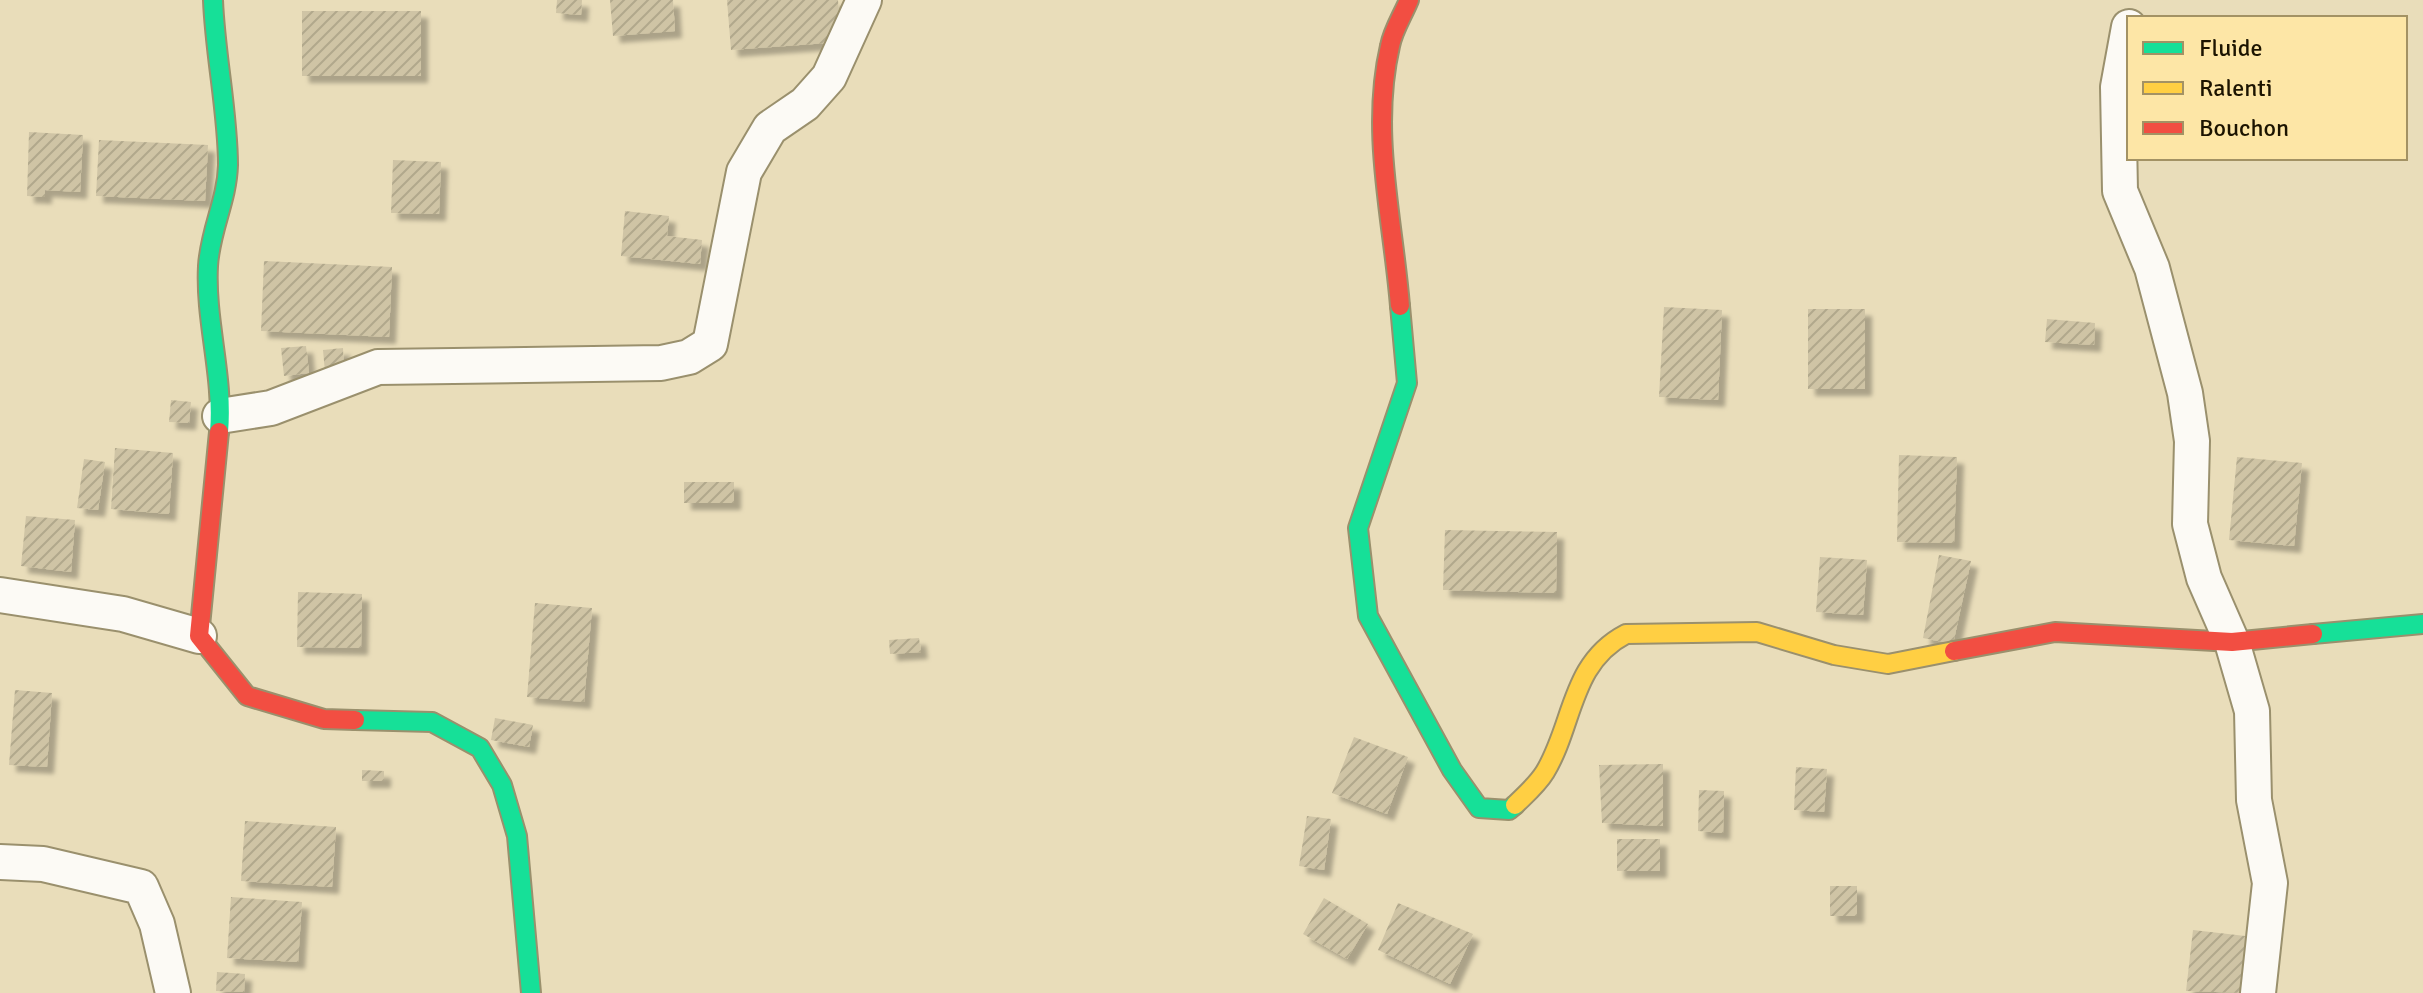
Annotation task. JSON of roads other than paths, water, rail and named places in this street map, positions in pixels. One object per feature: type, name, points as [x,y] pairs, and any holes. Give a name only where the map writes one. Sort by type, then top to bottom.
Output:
[{"type":"street","points":[[199,636],[220,416],[208,268],[214,226],[226,200],[228,162],[213,0]]},
{"type":"street","points":[[220,416],[271,408],[378,367],[661,363],[689,357],[710,344],[744,172],[770,128],[805,104],[829,77],[864,0]]},
{"type":"street","points":[[1409,0],[1390,44],[1381,110],[1407,383],[1358,528],[1359,550],[1368,616],[1452,770],[1479,808],[1509,810],[1546,773],[1588,668],[1609,640],[1626,634],[1757,632],[1834,655],[1888,664],[2055,632],[2232,642],[2423,624]]},
{"type":"street","points":[[2127,38],[2118,87],[2120,191],[2152,268],[2185,393],[2192,441],[2190,524],[2208,589],[2232,642],[2252,711],[2254,800],[2270,883],[2258,993]]},
{"type":"street","points":[[0,595],[123,614],[199,636],[247,696],[324,719],[432,722],[480,748],[502,785],[517,836],[531,993]]},
{"type":"street","points":[[0,862],[43,864],[141,887],[157,924],[173,993]]}]
